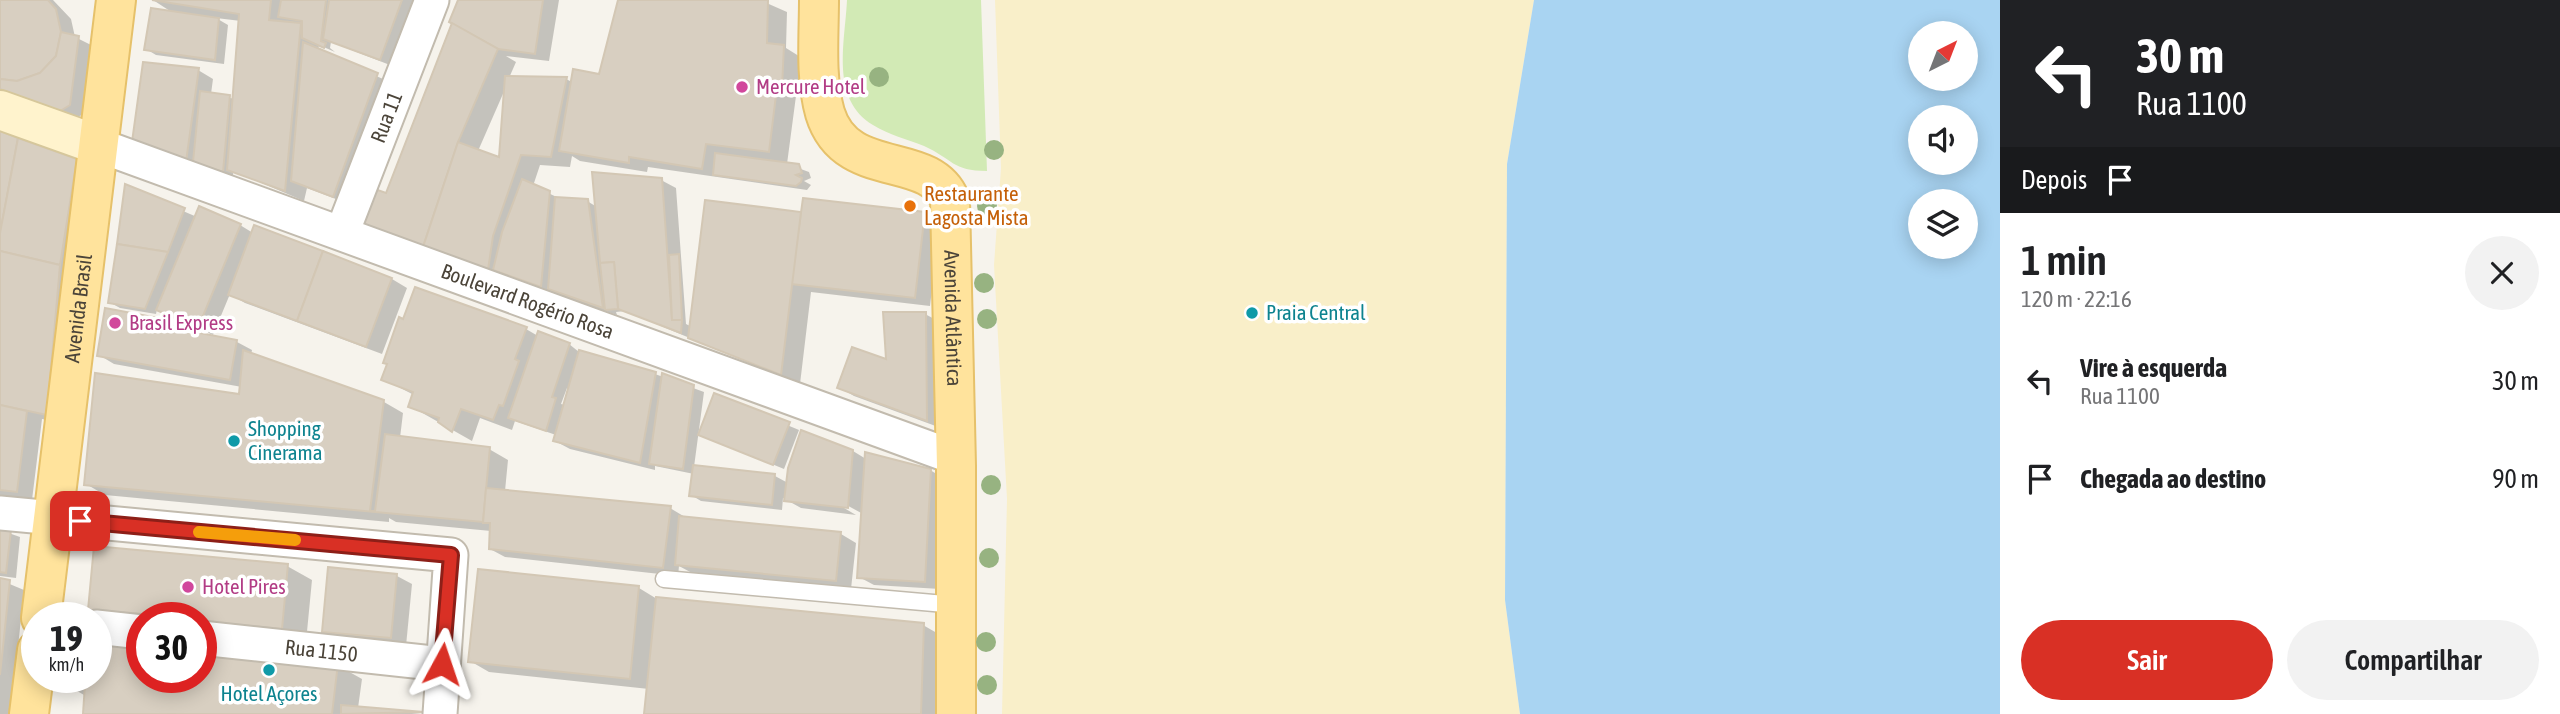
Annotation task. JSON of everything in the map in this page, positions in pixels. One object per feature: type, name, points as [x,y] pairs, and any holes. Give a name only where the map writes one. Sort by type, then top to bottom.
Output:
[{"type":"main road","name":"Avenida Brasil","points":[[43,602],[116,0]]},
{"type":"main road","name":"Avenida Atlântica","points":[[819,0],[820,84],[825,113],[834,132],[851,152],[935,178],[946,189],[950,200],[956,458],[956,714]]},
{"type":"main road","points":[[0,110],[98,145]]},
{"type":"main road","points":[[29,714],[32,693]]},
{"type":"street","name":"Rua 11","points":[[342,233],[432,0]]},
{"type":"street","name":"Boulevard Rogério Rosa","points":[[98,145],[956,458]]},
{"type":"street","points":[[0,513],[457,555],[442,664],[440,714]]},
{"type":"street","name":"Rua 1150","points":[[217,640],[442,664]]},
{"type":"lane","points":[[664,579],[956,605]]},
{"type":"green space","points":[[847,0],[981,0],[987,171],[959,167],[924,146],[873,125],[859,114],[845,85],[843,69]]},
{"type":"sand","name":"Praia Central","points":[[995,0],[1534,0],[1507,164],[1505,600],[1520,714],[1002,714],[1007,499],[994,265],[1001,168]]},
{"type":"water","points":[[1534,0],[2000,0],[2000,714],[1520,714],[1505,600],[1507,164]]},
{"type":"building","points":[[0,0],[48,0],[56,9],[61,32],[56,56],[40,73],[17,81],[0,79]]},
{"type":"building","points":[[152,0],[271,0],[269,20],[301,23],[285,191],[227,170],[239,14]]},
{"type":"building","points":[[281,0],[326,0],[321,41],[326,43],[324,48],[302,38],[302,21],[278,17]]},
{"type":"building","points":[[329,0],[402,0],[380,60],[323,39]]},
{"type":"building","points":[[458,0],[543,0],[535,54],[498,49],[449,22]]},
{"type":"building","points":[[618,0],[768,0],[767,43],[784,45],[782,87],[777,87],[769,152],[706,144],[702,169],[629,157],[629,163],[559,151],[573,69],[599,74]]},
{"type":"building","points":[[151,8],[219,18],[215,60],[144,50]]},
{"type":"building","points":[[452,23],[498,49],[458,142],[423,247],[360,225],[372,188],[386,193]]},
{"type":"building","points":[[61,32],[79,36],[70,105],[57,113],[0,89],[0,79],[17,81],[40,73],[56,56]]},
{"type":"building","points":[[303,42],[378,73],[333,197],[291,181]]},
{"type":"building","points":[[143,62],[199,68],[186,162],[132,142]]},
{"type":"building","points":[[505,76],[567,77],[551,157],[521,155],[493,236],[488,270],[423,247],[458,142],[499,157]]},
{"type":"building","points":[[200,91],[230,95],[223,172],[193,162]]},
{"type":"building","points":[[0,131],[18,138],[0,233]]},
{"type":"building","points":[[18,138],[77,159],[60,265],[0,251],[0,233]]},
{"type":"building","points":[[715,153],[799,164],[802,173],[796,175],[802,178],[801,182],[796,186],[713,175]]},
{"type":"building","points":[[592,172],[662,178],[672,320],[682,320],[681,333],[618,309],[614,262],[600,263]]},
{"type":"building","points":[[522,179],[550,191],[541,287],[493,270],[502,232]]},
{"type":"building","points":[[125,184],[185,208],[168,252],[117,244]]},
{"type":"building","points":[[555,197],[588,199],[603,308],[548,289]]},
{"type":"building","points":[[803,198],[925,212],[915,298],[791,284]]},
{"type":"building","points":[[705,200],[801,212],[781,375],[688,338]]},
{"type":"building","points":[[199,206],[241,224],[198,328],[156,310]]},
{"type":"building","points":[[254,225],[323,251],[297,321],[228,295]]},
{"type":"building","points":[[117,244],[168,252],[145,309],[108,303]]},
{"type":"building","points":[[0,251],[60,265],[47,415],[0,405]]},
{"type":"building","points":[[323,251],[392,278],[366,347],[297,321]]},
{"type":"building","points":[[679,254],[682,320],[672,320],[669,255]]},
{"type":"building","points":[[614,262],[618,309],[605,310],[600,263]]},
{"type":"building","points":[[415,287],[527,327],[515,359],[519,361],[503,406],[499,405],[493,420],[461,409],[452,432],[438,422],[439,418],[408,407],[413,392],[381,380],[387,364],[383,363],[399,317],[403,319]]},
{"type":"building","points":[[105,308],[169,320],[168,327],[237,340],[230,380],[97,356]]},
{"type":"building","points":[[883,312],[926,312],[927,421],[837,388],[852,347],[886,359]]},
{"type":"building","points":[[538,331],[570,343],[552,397],[556,398],[546,431],[508,418]]},
{"type":"building","name":"Shopping Cinerama","points":[[243,350],[384,400],[370,511],[375,511],[385,434],[490,447],[483,522],[84,485],[95,373],[239,394]]},
{"type":"building","points":[[579,350],[656,372],[640,463],[553,441]]},
{"type":"building","points":[[662,373],[694,385],[683,469],[649,464]]},
{"type":"building","points":[[714,393],[790,422],[773,465],[698,435]]},
{"type":"building","points":[[0,405],[27,411],[17,492],[0,490]]},
{"type":"building","points":[[801,430],[853,450],[848,508],[784,501],[788,468]]},
{"type":"building","points":[[865,452],[931,469],[925,582],[857,578]]},
{"type":"building","points":[[693,465],[775,474],[772,505],[689,496]]},
{"type":"building","points":[[486,488],[671,506],[663,568],[489,549],[490,523],[483,523]]},
{"type":"building","points":[[679,516],[841,532],[836,581],[675,565]]},
{"type":"building","points":[[0,528],[11,530],[6,573],[0,572]]},
{"type":"building","name":"Hotel Pires","points":[[94,546],[288,564],[282,629],[217,623],[217,602],[126,602],[126,613],[112,612],[112,602],[89,602]]},
{"type":"building","points":[[328,567],[397,574],[391,638],[322,632]]},
{"type":"building","points":[[478,569],[639,586],[630,679],[468,662]]},
{"type":"building","points":[[0,578],[10,580],[0,675]]},
{"type":"building","points":[[656,597],[924,623],[921,714],[644,714]]},
{"type":"building","name":"Hotel Açores","points":[[112,641],[126,642],[126,693],[217,693],[217,652],[338,663],[332,714],[83,714],[84,693],[112,693]]},
{"type":"building","points":[[341,705],[424,712],[341,714]]},
{"type":"slow traffic","points":[[199,532],[295,540]]},
{"type":"place","name":"Mercure Hotel","points":[[742,87]]},
{"type":"place","name":"Restaurante Lagosta Mista","points":[[910,206]]},
{"type":"place","name":"Praia Central","points":[[1252,313]]},
{"type":"place","name":"Brasil Express","points":[[115,323]]},
{"type":"place","name":"Shopping Cinerama","points":[[234,441]]},
{"type":"place","name":"Hotel Pires","points":[[188,587]]},
{"type":"place","name":"Hotel Açores","points":[[269,670]]},
{"type":"route","points":[[80,521],[451,555],[442,664]]}]
